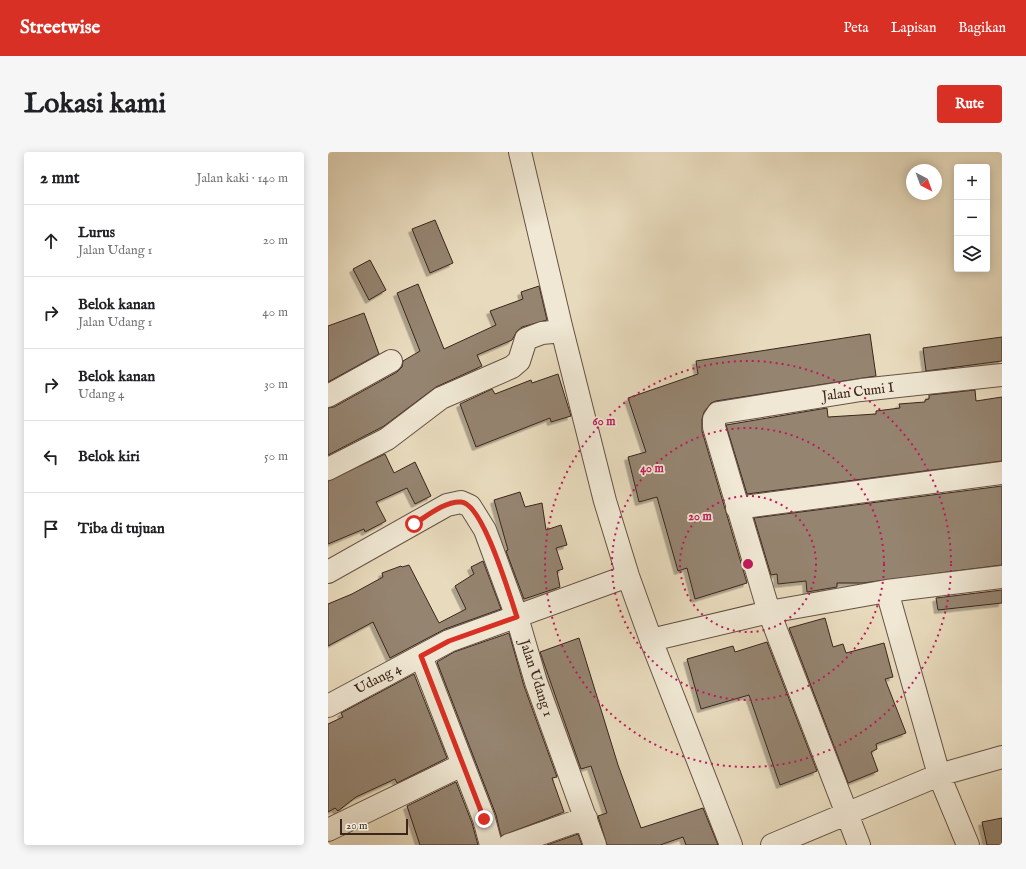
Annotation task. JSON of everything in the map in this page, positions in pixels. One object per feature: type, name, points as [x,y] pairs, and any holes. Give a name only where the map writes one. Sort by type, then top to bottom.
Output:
[{"type":"street","points":[[520,152],[562,331],[605,501],[628,576],[651,640],[731,845]]},
{"type":"street","points":[[328,469],[387,439],[441,398],[512,367],[519,361],[526,339],[542,333],[562,331]]},
{"type":"street","points":[[328,396],[391,361]]},
{"type":"street","name":"Jalan Cumi I","points":[[737,508],[714,427],[715,416],[718,413],[732,409],[861,390],[1002,375]]},
{"type":"street","points":[[859,845],[768,612],[737,508],[1002,473]]},
{"type":"street","name":"Jalan Udang 1","points":[[328,572],[447,505],[461,502],[470,506],[486,530],[517,617],[536,682],[596,845]]},
{"type":"street","name":"Udang 4","points":[[328,706],[449,641],[628,576]]},
{"type":"street","points":[[651,640],[768,612],[887,591],[1002,577]]},
{"type":"street","points":[[887,591],[939,775],[968,845]]},
{"type":"street","points":[[421,656],[484,819],[491,845]]},
{"type":"street","points":[[772,845],[939,775],[1002,757]]},
{"type":"street","points":[[328,830],[462,765]]},
{"type":"street","points":[[509,845],[586,818]]},
{"type":"building","points":[[435,220],[453,263],[430,273],[412,229]]},
{"type":"building","points":[[370,260],[386,290],[369,300],[353,269]]},
{"type":"building","points":[[418,284],[444,349],[496,325],[490,311],[523,299],[521,292],[539,286],[547,320],[522,327],[517,331],[512,340],[477,355],[482,366],[436,387],[384,426],[328,455],[328,408],[334,407],[397,372],[402,367],[403,361],[420,351],[397,293]]},
{"type":"building","points":[[364,313],[379,354],[328,382],[328,326]]},
{"type":"building","points":[[870,334],[876,376],[716,401],[711,403],[704,412],[702,419],[702,431],[747,583],[695,599],[687,568],[678,571],[657,497],[639,502],[628,457],[646,452],[628,398],[698,374],[696,361]]},
{"type":"building","points":[[1002,337],[1002,361],[926,371],[923,348]]},
{"type":"building","points":[[558,374],[571,416],[551,422],[550,418],[476,447],[460,404],[492,389],[495,394],[531,380],[532,383]]},
{"type":"building","points":[[975,390],[976,401],[1002,397],[1002,461],[747,494],[726,425],[827,408],[828,417],[876,414],[876,411],[900,408],[899,404],[925,402],[925,400],[929,399],[929,395]]},
{"type":"building","points":[[385,454],[394,473],[415,462],[431,496],[415,504],[407,488],[376,502],[386,521],[365,532],[364,529],[328,544],[328,481]]},
{"type":"building","points":[[1002,486],[1002,565],[863,583],[837,583],[837,587],[807,592],[806,581],[778,584],[777,574],[771,575],[754,518]]},
{"type":"building","points":[[520,492],[525,507],[542,503],[546,530],[561,525],[567,545],[556,548],[563,569],[557,571],[560,587],[524,599],[506,551],[508,550],[494,500]]},
{"type":"building","points":[[483,561],[501,609],[445,629],[390,658],[373,622],[328,646],[328,604],[352,594],[383,577],[382,573],[401,566],[409,565],[439,623],[466,609],[455,586],[474,574],[471,567]]},
{"type":"building","points":[[1002,590],[1002,603],[938,610],[936,598]]},
{"type":"building","points":[[825,618],[833,647],[843,644],[846,653],[884,643],[893,677],[885,679],[906,733],[876,744],[877,749],[871,752],[878,771],[848,783],[789,628]]},
{"type":"building","points":[[509,633],[524,686],[557,777],[552,778],[564,812],[501,836],[496,815],[437,662],[454,652]]},
{"type":"building","points":[[579,638],[618,765],[641,828],[703,808],[718,845],[686,845],[683,837],[660,845],[607,845],[598,816],[607,813],[591,766],[581,769],[540,652]]},
{"type":"building","points":[[767,642],[817,771],[780,785],[749,695],[701,709],[687,659],[733,646],[735,652]]},
{"type":"building","points":[[414,674],[447,758],[397,783],[395,779],[356,797],[338,811],[335,808],[328,812],[328,724],[343,717],[341,713]]},
{"type":"building","points":[[456,782],[472,823],[478,845],[420,845],[407,806]]},
{"type":"building","points":[[1002,818],[1002,845],[987,845],[982,822]]},
{"type":"building","points":[[578,834],[582,845],[547,845]]},
{"type":"route","points":[[414,524],[447,505],[461,502],[470,506],[486,530],[517,617],[449,641],[421,656],[484,819]]}]
